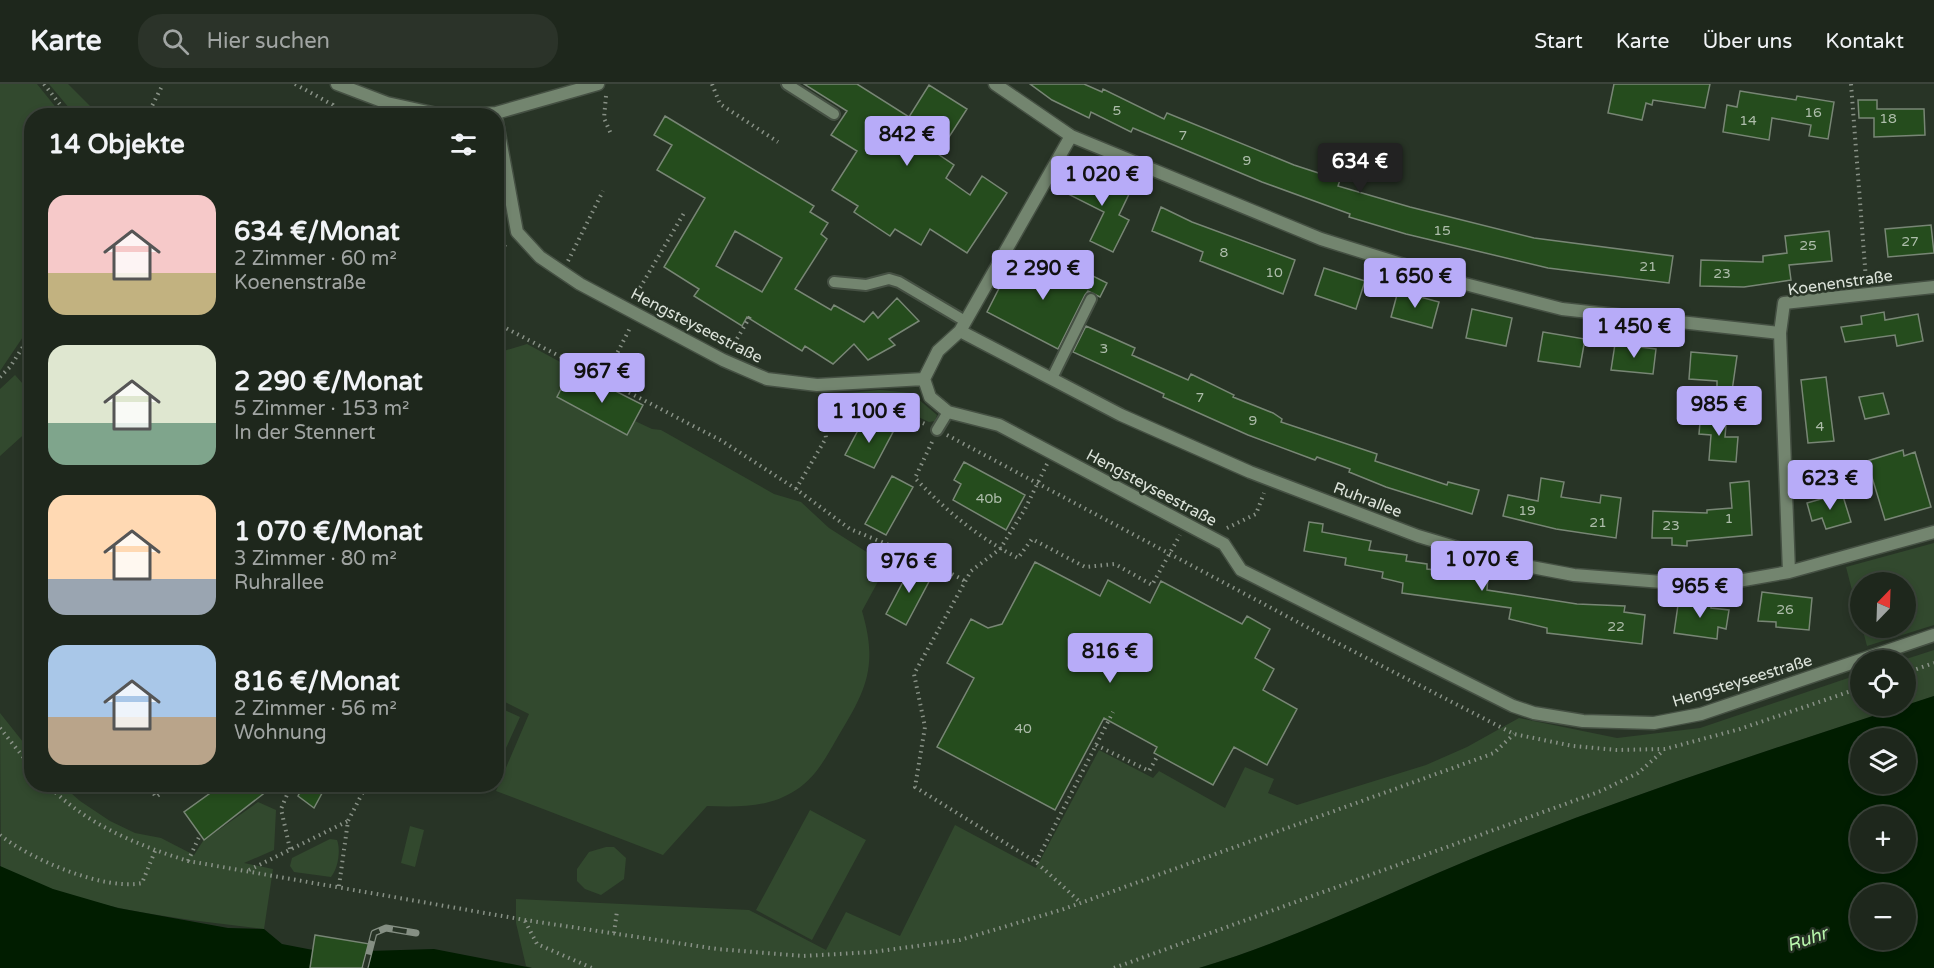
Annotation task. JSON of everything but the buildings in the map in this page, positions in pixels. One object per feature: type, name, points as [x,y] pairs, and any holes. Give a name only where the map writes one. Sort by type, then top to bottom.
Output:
[{"type":"street","points":[[337,84],[387,103],[410,108]]},
{"type":"street","points":[[995,84],[1071,136],[1321,239],[1465,284],[1562,309],[1780,333],[1790,572]]},
{"type":"street","points":[[504,113],[602,88]]},
{"type":"street","points":[[948,412],[930,397],[924,379],[938,351],[963,326],[1071,136]]},
{"type":"street","name":"Hengsteyseestraße","points":[[504,160],[517,232],[540,258],[724,360],[767,379],[817,385],[924,379]]},
{"type":"street","name":"Koenenstraße","points":[[1780,333],[1784,303],[1867,292],[1934,287]]},
{"type":"street","name":"Ruhrallee","points":[[963,326],[1121,415],[1269,479],[1418,536],[1505,562],[1574,575],[1662,582],[1738,581],[1790,572],[1934,532]]},
{"type":"street","name":"Hengsteyseestraße","points":[[948,412],[964,418],[991,421],[1224,544],[1241,570],[1507,703],[1534,713],[1602,723],[1654,723],[1701,714],[1934,635]]},
{"type":"lane","points":[[787,84],[834,114]]},
{"type":"lane","points":[[834,282],[866,285],[889,279],[900,282],[963,326]]},
{"type":"lane","points":[[1052,378],[1091,299]]},
{"type":"lane","points":[[937,430],[948,412]]},
{"type":"path","points":[[44,84],[63,108]]},
{"type":"path","points":[[151,108],[163,84]]},
{"type":"path","points":[[295,84],[335,108]]},
{"type":"path","points":[[712,84],[720,104],[778,142]]},
{"type":"path","points":[[1851,84],[1867,292]]},
{"type":"path","points":[[602,88],[607,102],[604,118],[611,134]]},
{"type":"path","points":[[562,272],[603,191]]},
{"type":"path","points":[[604,379],[632,311],[684,213]]},
{"type":"path","points":[[724,360],[751,315]]},
{"type":"path","points":[[504,327],[722,441],[796,489],[850,529],[928,561],[965,581]]},
{"type":"path","points":[[0,377],[10,367],[24,345]]},
{"type":"path","points":[[796,489],[826,438],[817,385]]},
{"type":"path","points":[[821,399],[879,404],[937,430],[1514,734],[1574,746],[1617,750],[1665,749],[1740,729],[1850,691]]},
{"type":"path","points":[[928,450],[915,478],[943,507],[1000,549],[1018,558],[1032,539],[1085,567],[1115,564],[1152,585],[1169,553]]},
{"type":"path","points":[[1053,453],[1025,509],[1000,549],[971,571],[914,674],[925,727],[915,787],[1036,862],[1081,903]]},
{"type":"path","points":[[1239,522],[1256,514],[1269,479]]},
{"type":"path","points":[[1916,669],[1934,663]]},
{"type":"path","points":[[1036,862],[1113,712]]},
{"type":"path","points":[[0,728],[24,758]]},
{"type":"path","points":[[56,792],[86,817],[155,851],[188,861],[525,920],[758,954],[826,955],[960,940],[1081,903],[1494,753],[1514,734]]},
{"type":"path","points":[[1096,745],[1149,771],[1158,755]]},
{"type":"path","points":[[1114,968],[1601,791],[1638,773],[1665,749]]},
{"type":"path","points":[[288,792],[281,809],[282,824],[290,849]]},
{"type":"path","points":[[339,886],[348,821],[363,792]]},
{"type":"path","points":[[248,871],[348,821]]},
{"type":"path","points":[[0,835],[42,861],[88,876],[129,884],[142,883],[155,851]]},
{"type":"path","points":[[188,861],[200,835]]},
{"type":"path","points":[[614,933],[617,911]]},
{"type":"path","points":[[525,920],[537,944],[592,968]]},
{"type":"shaded area","points":[[0,84],[37,84],[56,108],[24,108],[24,335],[0,371]]},
{"type":"shaded area","points":[[49,84],[68,84],[92,108],[69,108]]},
{"type":"shaded area","points":[[527,344],[588,377],[582,387],[566,379],[557,397],[627,434],[635,421],[652,429],[661,430],[774,494],[801,502],[829,528],[887,565],[862,611],[869,648],[866,679],[855,708],[819,768],[803,785],[775,800],[742,806],[707,806],[663,855],[499,792],[504,792],[504,772],[529,714],[504,702],[504,351]]},
{"type":"shaded area","points":[[15,375],[24,385],[24,434],[0,456],[0,389]]},
{"type":"shaded area","points":[[880,390],[911,393],[937,415],[935,421],[929,422],[888,403],[826,395]]},
{"type":"shaded area","points":[[1934,543],[1934,625],[1916,631],[1916,572],[1850,572],[1850,582],[1846,567]]},
{"type":"shaded area","points":[[1865,638],[1893,638],[1867,646]]},
{"type":"shaded area","points":[[1934,650],[1934,696],[1916,702],[1916,656]]},
{"type":"shaded area","points":[[1850,677],[1850,716],[1874,716],[1714,769],[1552,827],[1275,942],[1199,968],[532,968],[526,966],[516,923],[516,899],[749,910],[826,950],[846,912],[900,936],[955,825],[1036,868],[1099,750],[1153,778],[1159,771],[1225,808],[1245,767],[1274,779],[1268,793],[1297,805],[1426,765],[1467,747],[1519,718],[1617,738],[1700,728]]},
{"type":"shaded area","points":[[504,710],[520,717],[504,752]]},
{"type":"shaded area","points":[[0,713],[24,743],[24,792],[70,792],[110,821],[135,833],[161,838],[194,855],[203,841],[258,802],[276,810],[274,850],[244,863],[273,869],[264,929],[163,916],[96,903],[32,882],[1,867]]},
{"type":"shaded area","points":[[810,810],[866,840],[812,940],[756,910]]},
{"type":"shaded area","points":[[410,826],[424,830],[415,867],[401,863]]},
{"type":"shaded area","points":[[330,839],[337,840],[339,849],[337,864],[331,877],[294,872],[290,866],[292,858]]},
{"type":"shaded area","points":[[614,847],[626,858],[624,879],[601,895],[585,889],[577,881],[577,869],[589,852]]},
{"type":"water","name":"Ruhr","points":[[1934,696],[1934,968],[1199,968],[1313,927],[1461,863],[1552,827],[1714,769],[1874,716],[1916,716],[1916,702]]},
{"type":"water","points":[[0,866],[53,889],[118,908],[228,928],[264,929],[282,944],[313,950],[310,968],[0,968]]},
{"type":"water","points":[[434,949],[532,968],[366,968],[368,951]]},
{"type":"railway","points":[[365,968],[374,933],[386,928],[416,933]]}]
